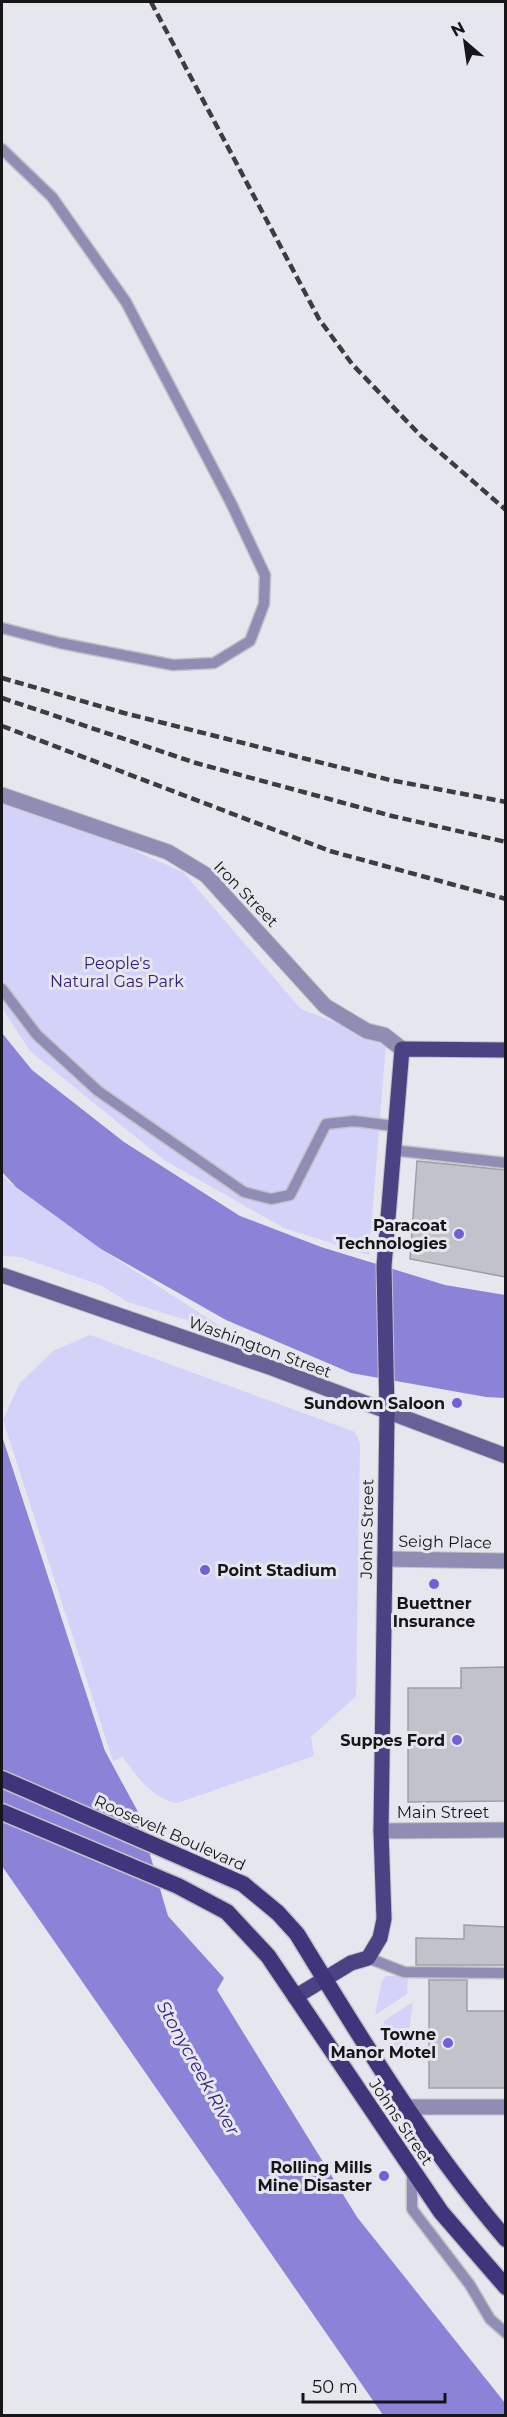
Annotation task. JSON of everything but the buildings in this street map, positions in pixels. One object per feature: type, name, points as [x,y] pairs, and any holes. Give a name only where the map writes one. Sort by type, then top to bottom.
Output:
[{"type":"highway","name":"Roosevelt Boulevard","points":[[2,1779],[243,1884],[278,1913],[297,1935],[324,1978]]},
{"type":"highway","points":[[2,1812],[178,1886],[227,1912],[268,1956],[295,1997]]},
{"type":"highway","name":"Johns Street","points":[[324,1978],[407,2107],[470,2198],[506,2239]]},
{"type":"highway","name":"Johns Street","points":[[295,1997],[441,2212],[506,2287]]},
{"type":"main road","points":[[402,1049],[506,1050]]},
{"type":"main road","name":"Johns Street","points":[[368,1958],[380,1938],[384,1919],[381,1831],[387,1413],[384,1266],[402,1049]]},
{"type":"main road","name":"Washington Street","points":[[2,1275],[272,1368],[506,1456]]},
{"type":"main road","points":[[295,1997],[351,1963],[368,1958]]},
{"type":"street","name":"Iron Street","points":[[2,795],[168,852],[206,875],[326,1006],[367,1030],[384,1035],[402,1049]]},
{"type":"street","name":"Seigh Place","points":[[385,1559],[506,1561]]},
{"type":"street","name":"Main Street","points":[[381,1831],[506,1830]]},
{"type":"street","points":[[407,2107],[506,2107]]},
{"type":"lane","points":[[2,149],[52,197],[126,302],[231,503],[265,575],[264,604],[250,641],[214,663],[173,664],[60,643],[2,628]]},
{"type":"lane","points":[[2,989],[38,1035],[98,1091],[244,1192],[271,1198],[290,1195],[326,1124],[354,1121],[394,1126]]},
{"type":"lane","points":[[392,1150],[506,1163]]},
{"type":"lane","points":[[368,1958],[405,1972],[506,1973]]},
{"type":"lane","points":[[412,2171],[412,2209],[464,2276],[490,2319],[506,2333]]},
{"type":"green space","name":"People's Natural Gas Park","points":[[2,803],[83,828],[183,872],[301,1009],[386,1042],[369,1255],[284,1228],[164,1160],[30,1051],[2,1008]]},
{"type":"green space","points":[[2,1175],[101,1249],[232,1334],[128,1302],[100,1285],[20,1257],[2,1256]]},
{"type":"green space","name":"Point Stadium","points":[[90,1335],[355,1432],[360,1444],[356,1696],[311,1737],[314,1756],[177,1803],[153,1792],[139,1779],[123,1757],[113,1761],[3,1420],[20,1383],[53,1351]]},
{"type":"green space","points":[[386,1976],[408,1976],[407,1994],[375,2015],[382,1981]]},
{"type":"green space","points":[[413,2002],[405,2060],[383,2026],[384,2021]]},
{"type":"water","points":[[2,1033],[32,1070],[124,1142],[240,1216],[321,1247],[445,1285],[505,1295],[505,1398],[486,1397],[351,1373],[226,1320],[101,1249],[16,1187],[2,1172]]},
{"type":"water","name":"Stonycreek River","points":[[2,1436],[105,1751],[137,1810],[168,1916],[224,1978],[217,1990],[357,2217],[505,2403],[505,2415],[383,2415],[2,1866]]},
{"type":"railway","points":[[151,2],[319,319],[352,364],[421,436],[506,510]]},
{"type":"railway","points":[[2,678],[124,713],[390,780],[506,802]]},
{"type":"railway","points":[[2,698],[196,763],[392,816],[506,842]]},
{"type":"railway","points":[[2,726],[330,851],[506,899]]},
{"type":"place","name":"Paracoat Technologies","points":[[459,1234]]},
{"type":"place","name":"Sundown Saloon","points":[[457,1403]]},
{"type":"place","name":"Point Stadium","points":[[205,1570]]},
{"type":"place","name":"Buettner Insurance","points":[[434,1584]]},
{"type":"place","name":"Suppes Ford","points":[[457,1740]]},
{"type":"place","name":"Towne Manor Motel","points":[[448,2043]]},
{"type":"place","name":"Rolling Mills Mine Disaster","points":[[384,2176]]}]
